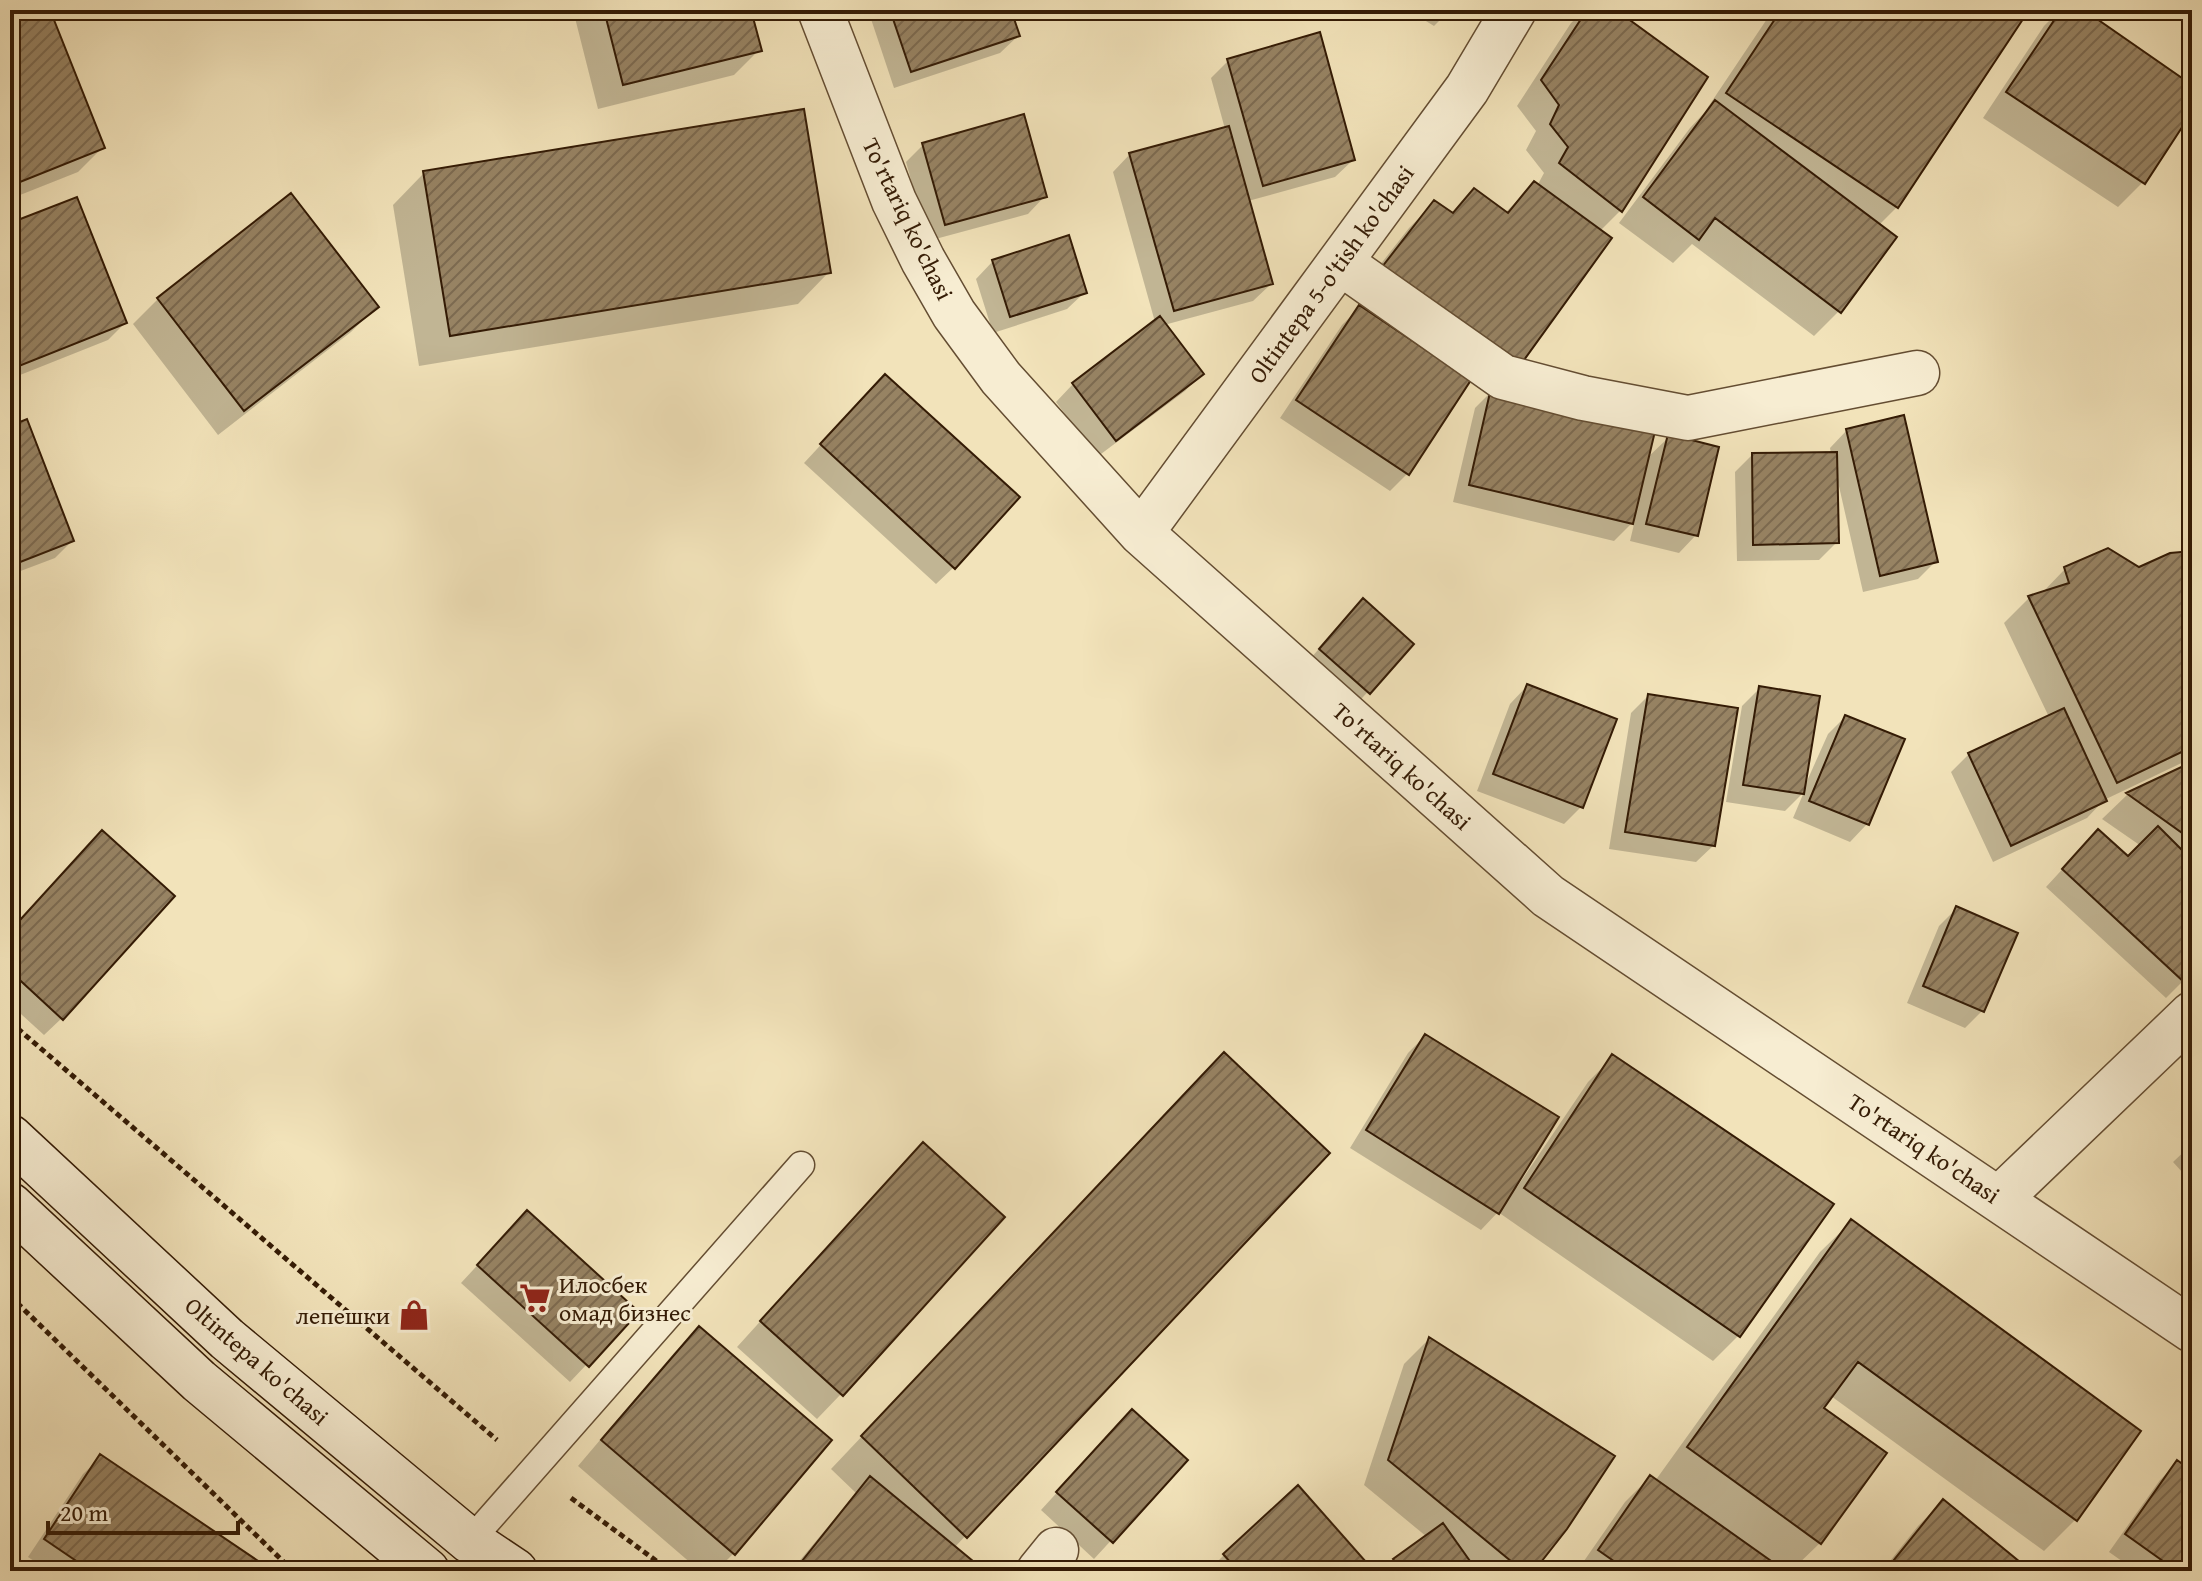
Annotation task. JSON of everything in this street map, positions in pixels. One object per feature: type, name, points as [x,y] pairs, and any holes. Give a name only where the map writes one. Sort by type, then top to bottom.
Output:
[{"type":"street","name":"To'rtariq ko'chasi","points":[[820,10],[894,201],[954,314],[1001,378],[1141,533],[1548,896],[2192,1330]]},
{"type":"street","name":"Oltintepa 5-o'tish ko'chasi","points":[[1141,533],[1467,89],[1514,10]]},
{"type":"street","points":[[1341,263],[1503,377],[1583,398],[1688,418],[1917,373]]},
{"type":"street","points":[[2000,1198],[2192,1014]]},
{"type":"street","name":"Oltintepa ko'chasi","points":[[10,1137],[459,1556],[515,1571]]},
{"type":"street","points":[[10,1205],[199,1381],[427,1571]]},
{"type":"lane","points":[[459,1556],[801,1165]]},
{"type":"path","points":[[10,1022],[533,1470],[670,1571]]},
{"type":"path","points":[[10,1296],[293,1571]]},
{"type":"building","points":[[10,10],[50,10],[105,148],[10,186]]},
{"type":"building","points":[[604,10],[751,10],[762,51],[623,85]]},
{"type":"building","points":[[890,10],[1011,10],[1020,36],[911,72]]},
{"type":"building","points":[[1587,10],[1616,10],[1708,77],[1622,212],[1559,163],[1568,147],[1550,124],[1559,105],[1541,80]]},
{"type":"building","points":[[1781,10],[2029,10],[1898,208],[1726,93]]},
{"type":"building","points":[[2061,10],[2084,10],[2192,85],[2192,112],[2145,184],[2006,92]]},
{"type":"building","points":[[1320,32],[1355,160],[1263,186],[1227,59]]},
{"type":"building","points":[[1715,100],[1897,237],[1841,313],[1715,218],[1699,240],[1643,197]]},
{"type":"building","points":[[804,109],[831,273],[450,336],[423,171]]},
{"type":"building","points":[[1024,114],[1047,197],[945,225],[922,143]]},
{"type":"building","points":[[1229,126],[1273,284],[1174,311],[1129,153]]},
{"type":"building","points":[[1534,181],[1612,238],[1519,367],[1382,267],[1434,200],[1453,213],[1474,188],[1508,213]]},
{"type":"building","points":[[291,193],[379,307],[244,411],[157,298]]},
{"type":"building","points":[[77,197],[127,323],[19,366],[10,345],[10,223]]},
{"type":"building","points":[[1069,235],[1087,293],[1010,317],[992,260]]},
{"type":"building","points":[[1359,305],[1471,380],[1409,475],[1296,400]]},
{"type":"building","points":[[1160,316],[1204,374],[1116,441],[1072,383]]},
{"type":"building","points":[[885,374],[1020,497],[955,569],[820,444]]},
{"type":"building","points":[[1491,388],[1656,427],[1633,524],[1469,485]]},
{"type":"building","points":[[1904,415],[1938,562],[1880,576],[1846,429]]},
{"type":"building","points":[[27,419],[74,541],[10,566],[10,426]]},
{"type":"building","points":[[1668,434],[1719,447],[1698,536],[1646,524]]},
{"type":"building","points":[[1837,452],[1839,543],[1753,545],[1752,453]]},
{"type":"building","points":[[2108,548],[2139,567],[2170,553],[2192,551],[2192,747],[2117,783],[2028,596],[2069,583],[2064,567]]},
{"type":"building","points":[[1363,598],[1414,644],[1370,694],[1319,649]]},
{"type":"building","points":[[1527,684],[1617,719],[1583,808],[1493,774]]},
{"type":"building","points":[[1759,686],[1820,696],[1804,794],[1743,785]]},
{"type":"building","points":[[1648,694],[1738,708],[1715,846],[1625,832]]},
{"type":"building","points":[[2064,708],[2107,801],[2011,846],[1968,753]]},
{"type":"building","points":[[1845,715],[1905,739],[1869,825],[1809,801]]},
{"type":"building","points":[[2192,762],[2192,840],[2126,793]]},
{"type":"building","points":[[2158,826],[2189,857],[2192,854],[2192,975],[2185,983],[2062,869],[2098,829],[2128,856]]},
{"type":"building","points":[[102,830],[175,896],[63,1020],[10,971],[10,931]]},
{"type":"building","points":[[1956,906],[2018,933],[1984,1012],[1923,986]]},
{"type":"building","points":[[1425,1034],[1559,1117],[1499,1214],[1366,1130]]},
{"type":"building","points":[[1224,1052],[1330,1153],[967,1538],[861,1436]]},
{"type":"building","points":[[1612,1054],[1834,1204],[1740,1337],[1524,1188]]},
{"type":"building","points":[[923,1142],[1005,1217],[843,1396],[760,1321]]},
{"type":"building","points":[[527,1210],[639,1312],[589,1367],[477,1265]]},
{"type":"building","points":[[1851,1219],[2141,1431],[2077,1521],[1858,1362],[1824,1408],[1887,1453],[1821,1544],[1687,1447]]},
{"type":"building","points":[[699,1326],[832,1440],[735,1555],[601,1440]]},
{"type":"building","points":[[1429,1337],[1615,1456],[1567,1529],[1534,1571],[1523,1571],[1388,1460]]},
{"type":"building","points":[[1132,1409],[1188,1460],[1113,1543],[1056,1492]]},
{"type":"building","points":[[100,1454],[273,1571],[91,1571],[44,1539]]},
{"type":"building","points":[[2177,1460],[2192,1471],[2192,1571],[2177,1571],[2125,1534]]},
{"type":"building","points":[[1650,1475],[1774,1563],[1769,1571],[1628,1571],[1598,1550]]},
{"type":"building","points":[[870,1476],[985,1571],[814,1571],[802,1561]]},
{"type":"building","points":[[1298,1485],[1374,1571],[1238,1571],[1223,1554]]},
{"type":"building","points":[[1943,1499],[2031,1571],[1885,1571]]},
{"type":"building","points":[[1443,1523],[1477,1571],[1402,1571],[1393,1559]]},
{"type":"place","name":"Илосбек омад бизнес","points":[[535,1298]]},
{"type":"place","name":"лепешки","points":[[414,1315]]}]
